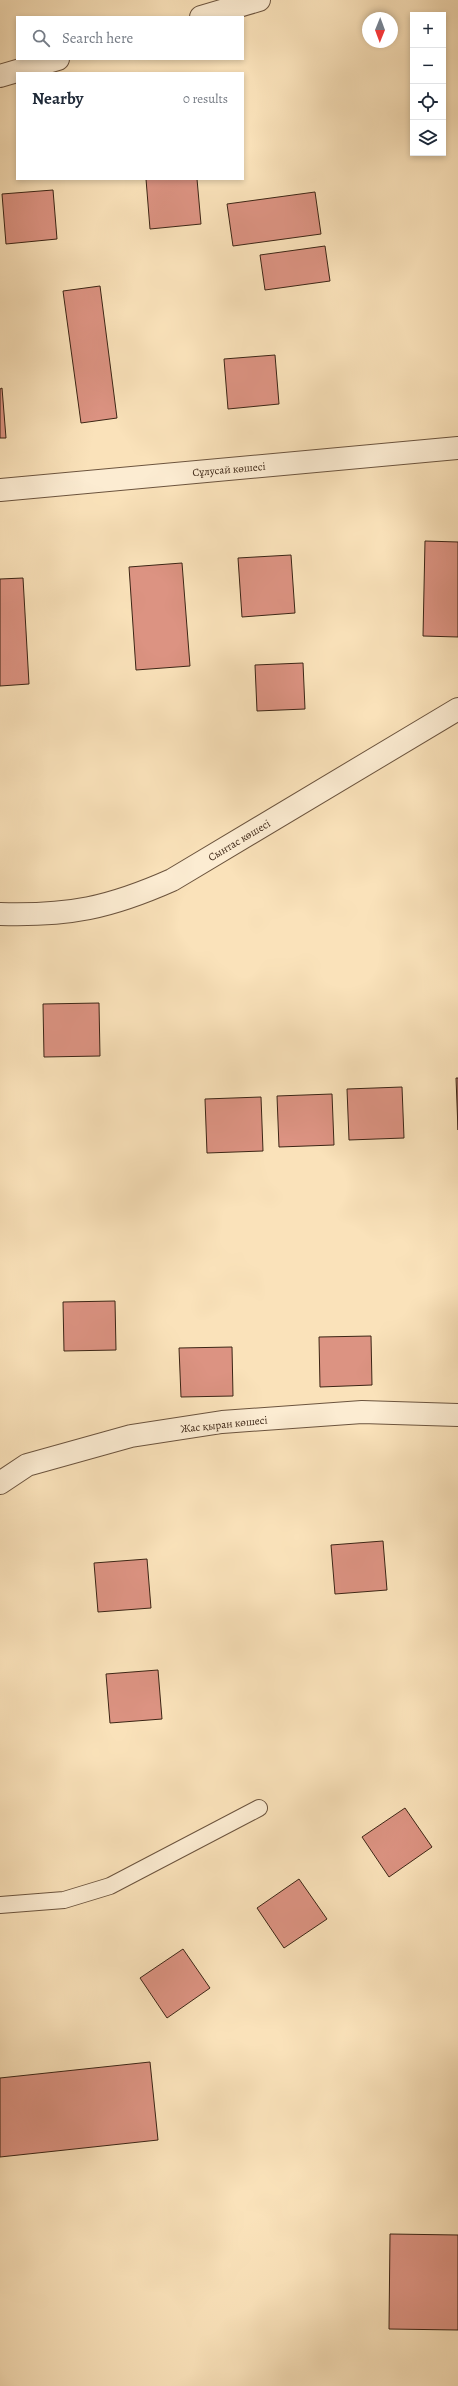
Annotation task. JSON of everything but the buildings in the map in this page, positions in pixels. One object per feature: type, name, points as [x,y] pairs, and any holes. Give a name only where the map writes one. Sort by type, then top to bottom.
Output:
[{"type":"street","points":[[204,16],[259,0]]},
{"type":"street","points":[[0,76],[55,60]]},
{"type":"street","name":"Сұлусай көшесі","points":[[0,490],[458,448]]},
{"type":"street","name":"Сынтас көшесі","points":[[0,914],[42,915],[92,909],[135,897],[172,880],[458,709]]},
{"type":"street","name":"Жас қыран көшесі","points":[[0,1482],[27,1465],[124,1438],[222,1422],[362,1412],[458,1415]]},
{"type":"lane","points":[[0,1905],[64,1900],[110,1886],[259,1808]]}]
